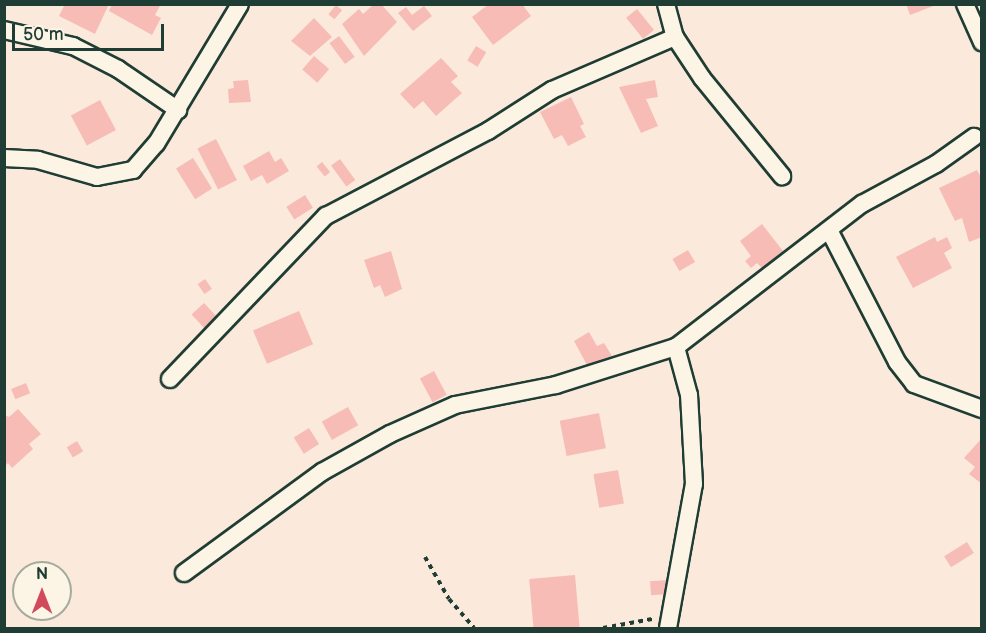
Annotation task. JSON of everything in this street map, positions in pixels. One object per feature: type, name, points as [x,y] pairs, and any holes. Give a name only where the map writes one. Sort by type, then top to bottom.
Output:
[{"type":"street","points":[[4,158],[38,160],[97,177],[133,170],[156,144],[178,110],[240,4]]},
{"type":"street","points":[[666,4],[675,37],[702,78],[782,176]]},
{"type":"street","points":[[965,4],[981,42]]},
{"type":"street","points":[[4,30],[73,46],[118,69],[178,110]]},
{"type":"street","points":[[170,379],[326,216],[488,131],[552,90],[675,37]]},
{"type":"street","points":[[184,573],[322,472],[390,434],[454,405],[556,385],[676,347],[830,232],[862,204],[936,164],[974,136]]},
{"type":"street","points":[[830,232],[897,362],[914,384],[981,409]]},
{"type":"street","points":[[669,622],[694,484],[689,394],[676,347]]},
{"type":"path","points":[[425,558],[449,599],[474,628]]},
{"type":"path","points":[[603,628],[669,622]]},
{"type":"building","points":[[65,4],[109,4],[95,34],[59,16]]},
{"type":"building","points":[[112,4],[161,4],[155,15],[161,18],[152,35],[109,11]]},
{"type":"building","points":[[374,4],[381,4],[397,22],[364,56],[342,24],[359,9],[363,14]]},
{"type":"building","points":[[489,4],[522,4],[531,16],[493,45],[472,17]]},
{"type":"building","points":[[906,4],[936,4],[936,5],[910,15]]},
{"type":"building","points":[[336,5],[342,10],[334,19],[328,14]]},
{"type":"building","points":[[424,6],[432,16],[413,31],[398,13],[406,7],[412,15]]},
{"type":"building","points":[[637,9],[654,30],[643,39],[626,18]]},
{"type":"building","points":[[314,18],[332,37],[310,56],[291,41]]},
{"type":"building","points":[[339,36],[355,57],[345,64],[329,43]]},
{"type":"building","points":[[476,46],[486,52],[478,67],[467,61]]},
{"type":"building","points":[[314,56],[329,69],[317,83],[302,70]]},
{"type":"building","points":[[441,58],[458,76],[451,82],[462,93],[436,116],[423,101],[414,109],[400,94]]},
{"type":"building","points":[[248,80],[251,102],[229,103],[228,89],[234,88],[233,81]]},
{"type":"building","points":[[655,80],[658,97],[646,99],[658,126],[641,133],[619,87]]},
{"type":"building","points":[[571,97],[584,124],[580,126],[586,137],[568,146],[562,135],[554,139],[540,112]]},
{"type":"building","points":[[100,100],[116,130],[87,146],[71,115]]},
{"type":"building","points":[[216,139],[237,180],[218,190],[197,149]]},
{"type":"building","points":[[269,151],[275,162],[281,158],[289,171],[267,184],[262,175],[251,181],[243,166]]},
{"type":"building","points":[[193,158],[212,189],[195,199],[176,169]]},
{"type":"building","points":[[340,159],[355,180],[346,187],[331,165]]},
{"type":"building","points":[[322,162],[330,172],[325,177],[317,166]]},
{"type":"building","points":[[977,170],[982,179],[982,237],[969,242],[962,218],[955,221],[939,188]]},
{"type":"building","points":[[305,195],[313,208],[294,219],[286,207]]},
{"type":"building","points":[[762,224],[783,251],[762,268],[757,263],[751,268],[745,261],[751,256],[740,241]]},
{"type":"building","points":[[935,237],[937,242],[947,237],[952,248],[944,253],[952,268],[913,288],[896,257]]},
{"type":"building","points":[[688,250],[695,262],[679,271],[672,259]]},
{"type":"building","points":[[391,251],[402,289],[385,297],[380,285],[374,288],[364,260]]},
{"type":"building","points":[[205,279],[212,289],[205,294],[198,284]]},
{"type":"building","points":[[204,303],[217,317],[205,328],[192,315]]},
{"type":"building","points":[[299,311],[313,344],[267,364],[253,331]]},
{"type":"building","points":[[589,332],[597,346],[604,343],[612,356],[587,365],[574,341]]},
{"type":"building","points":[[434,371],[447,395],[433,402],[420,379]]},
{"type":"building","points":[[26,383],[30,393],[15,399],[11,389]]},
{"type":"building","points":[[348,407],[358,425],[332,440],[322,422]]},
{"type":"building","points":[[18,409],[41,434],[29,444],[33,449],[12,468],[8,463],[4,467],[4,415],[9,417]]},
{"type":"building","points":[[599,413],[606,448],[567,456],[560,421]]},
{"type":"building","points":[[309,428],[319,444],[304,454],[294,438]]},
{"type":"building","points":[[982,438],[982,484],[969,474],[975,467],[964,458]]},
{"type":"building","points":[[77,441],[83,451],[73,457],[67,447]]},
{"type":"building","points":[[618,470],[624,503],[599,508],[593,474]]},
{"type":"building","points":[[967,542],[974,553],[951,567],[944,556]]},
{"type":"building","points":[[575,575],[580,627],[533,628],[529,579]]},
{"type":"building","points":[[668,580],[669,594],[651,595],[650,581]]}]
